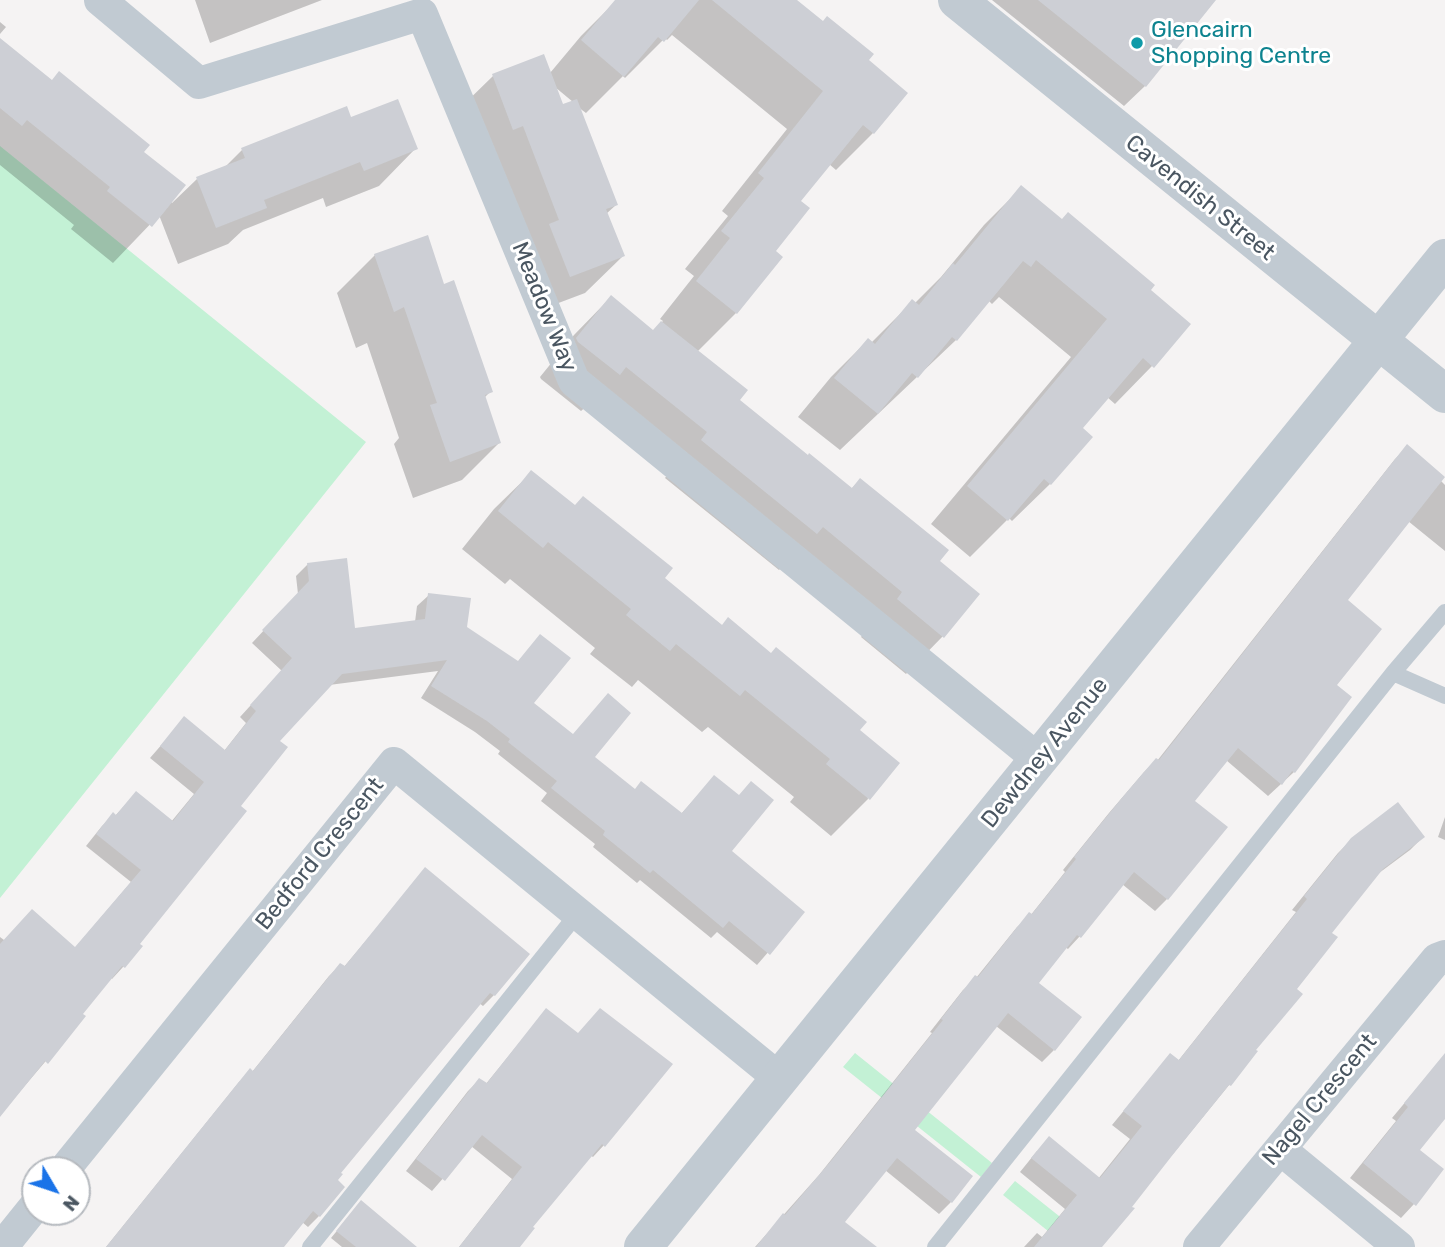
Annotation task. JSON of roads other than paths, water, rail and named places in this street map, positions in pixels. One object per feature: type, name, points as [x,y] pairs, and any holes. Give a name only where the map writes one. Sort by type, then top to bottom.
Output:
[{"type":"street","name":"Meadow Way","points":[[100,0],[199,83],[422,15],[575,381],[1039,760]]},
{"type":"street","name":"Cavendish Street","points":[[957,0],[1445,394]]},
{"type":"street","name":"Dewdney Avenue","points":[[643,1247],[1445,258]]},
{"type":"street","name":"Bedford Crescent","points":[[75,1156],[394,763],[780,1079]]},
{"type":"street","name":"Nagel Crescent","points":[[1199,1247],[1437,959],[1445,956]]},
{"type":"street","points":[[1280,1149],[1399,1247]]},
{"type":"street","points":[[2,1247],[21,1223]]},
{"type":"lane","points":[[935,1247],[1445,612]]},
{"type":"lane","points":[[1394,673],[1445,696]]},
{"type":"lane","points":[[310,1247],[578,914]]},
{"type":"place","name":"Glencairn Shopping Centre","points":[[1137,43]]}]
